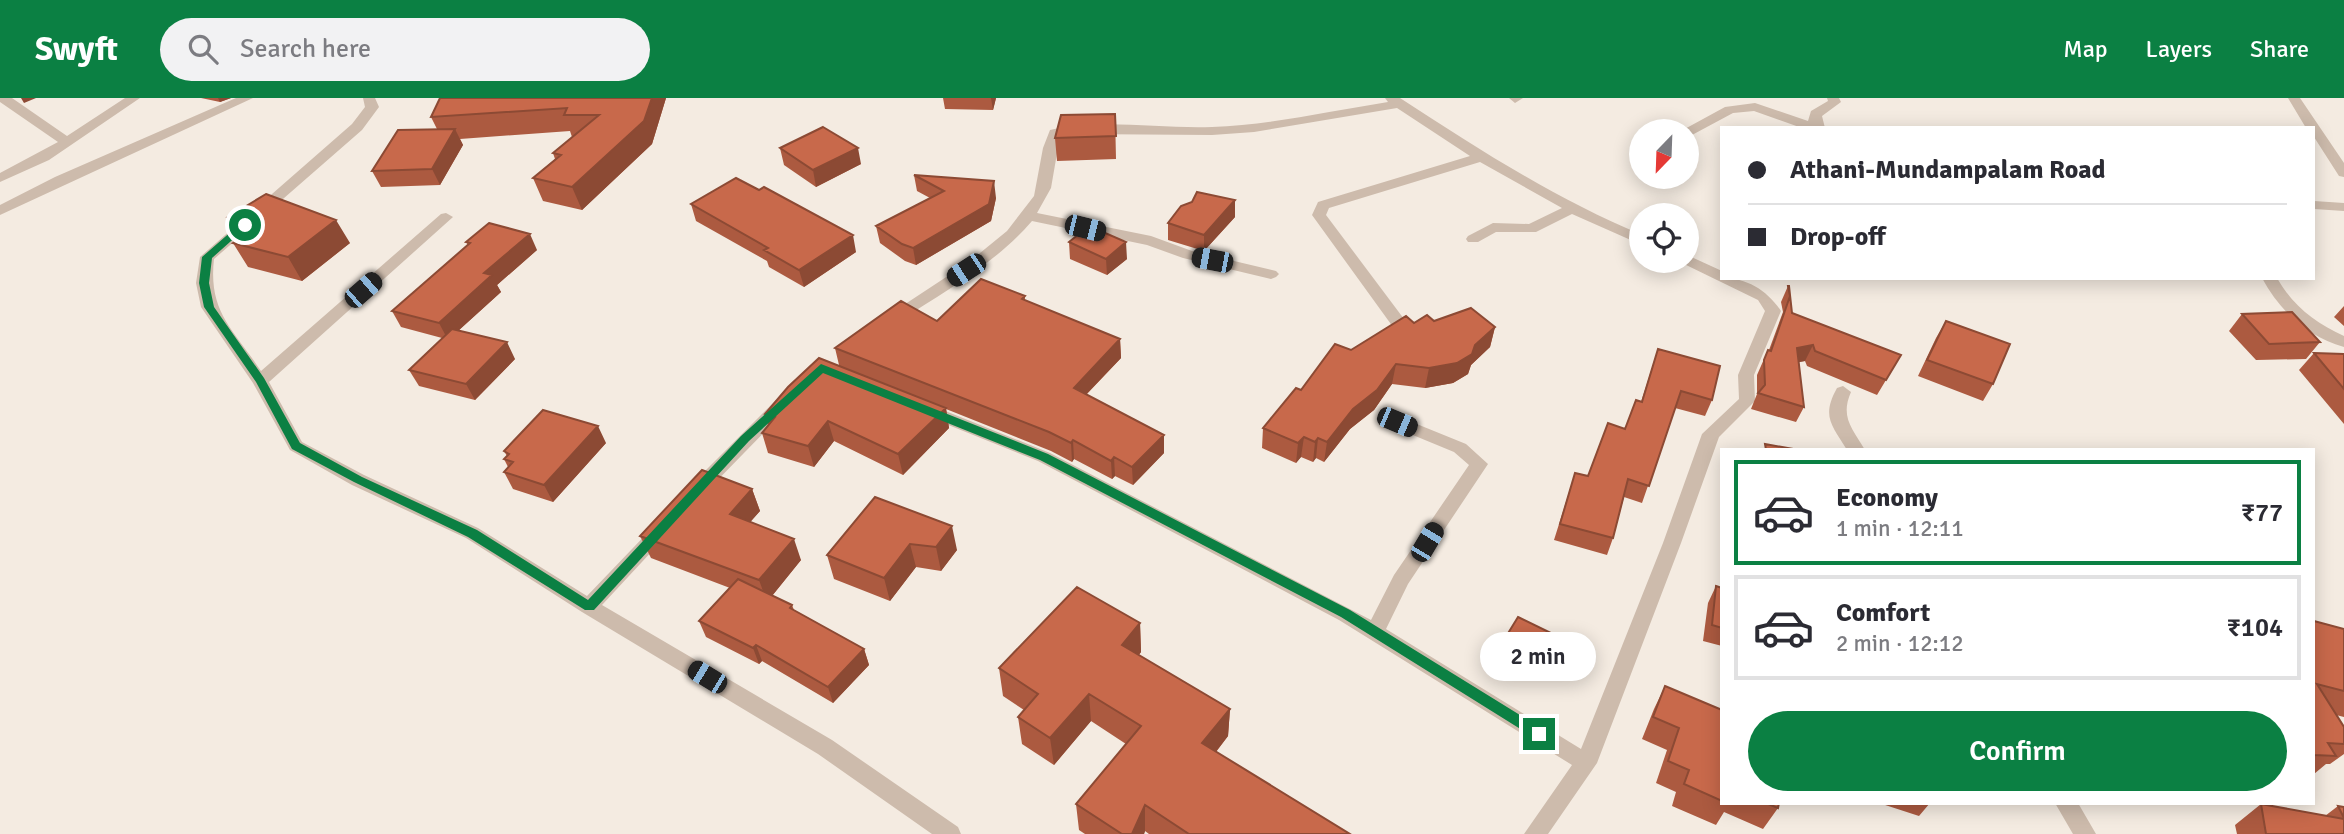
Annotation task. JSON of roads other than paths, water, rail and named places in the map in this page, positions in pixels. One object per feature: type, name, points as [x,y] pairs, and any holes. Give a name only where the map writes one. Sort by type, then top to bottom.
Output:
[{"type":"street","points":[[3,98],[65,141]]},
{"type":"street","points":[[0,178],[44,157],[134,98]]},
{"type":"street","points":[[0,211],[60,180],[247,98]]},
{"type":"street","points":[[369,98],[372,107],[357,127],[207,257],[204,283],[209,307],[260,381],[296,446],[358,480],[472,533],[589,607],[825,747],[950,834]]},
{"type":"street","points":[[1817,126],[1816,114],[1835,102],[1833,98]]},
{"type":"street","points":[[2294,98],[2312,126]]},
{"type":"street","points":[[884,323],[987,256],[1030,216],[1043,192],[1048,146],[1055,133],[1074,130],[1212,131],[1254,128],[1394,101],[1481,157],[1573,208],[1629,235]]},
{"type":"street","points":[[1699,127],[1730,110],[1755,107],[1812,126]]},
{"type":"street","points":[[2315,131],[2344,173]]},
{"type":"street","points":[[1399,323],[1319,215],[1323,205],[1481,157]]},
{"type":"street","points":[[2315,205],[2344,207]]},
{"type":"street","points":[[1473,239],[1493,227],[1531,229],[1573,208]]},
{"type":"street","points":[[1030,216],[1151,241],[1188,255],[1271,274]]},
{"type":"street","points":[[260,381],[446,218]]},
{"type":"street","points":[[1699,266],[1720,276]]},
{"type":"street","points":[[1535,834],[1586,764],[1672,543],[1711,434],[1747,401],[1746,375],[1773,311],[1763,297],[1728,280]]},
{"type":"street","points":[[2270,280],[2290,308],[2308,326],[2344,342]]},
{"type":"street","points":[[1843,392],[1834,407],[1836,420],[1855,448]]},
{"type":"street","points":[[589,607],[745,439],[793,394]]},
{"type":"street","points":[[908,403],[1044,457],[1346,614],[1586,764]]},
{"type":"street","points":[[1375,632],[1401,580],[1479,464],[1460,448],[1397,422]]},
{"type":"street","points":[[2067,805],[2085,834]]}]
